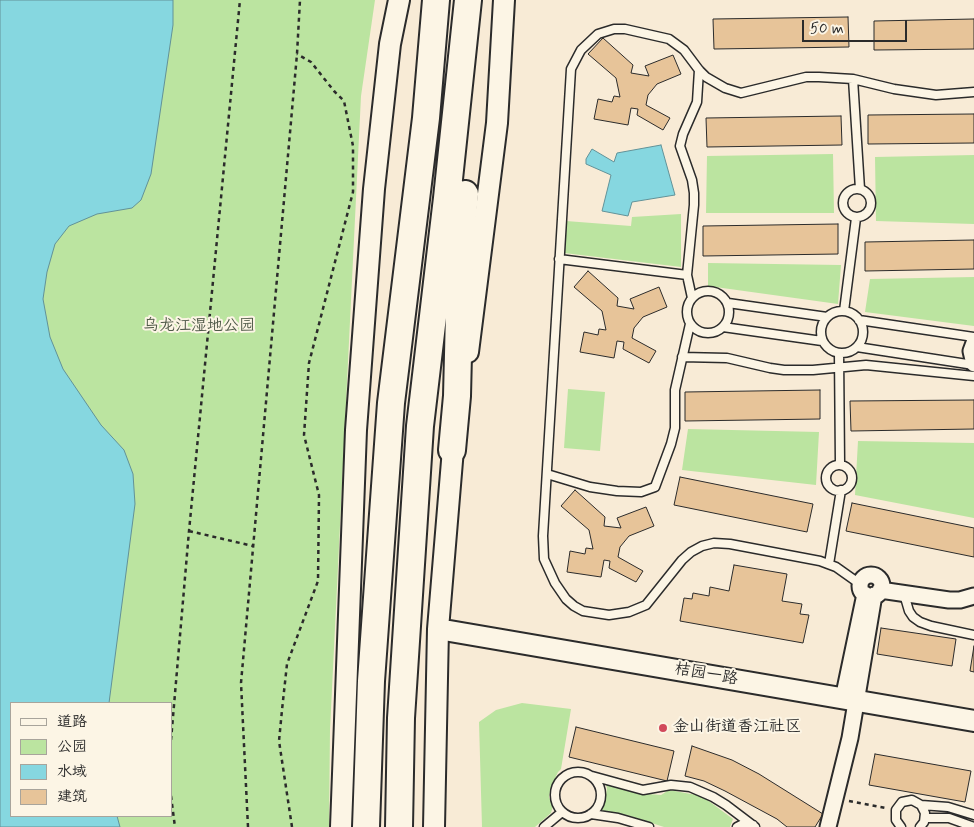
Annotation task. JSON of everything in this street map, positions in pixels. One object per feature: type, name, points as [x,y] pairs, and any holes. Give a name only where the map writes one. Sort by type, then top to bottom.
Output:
[{"type":"highway","points":[[366,827],[371,681],[390,403],[426,118],[436,0]]},
{"type":"highway","points":[[399,827],[401,718],[420,426],[468,0]]},
{"type":"highway","points":[[452,450],[457,396],[460,249],[481,0]]},
{"type":"highway","points":[[420,426],[460,249]]},
{"type":"main road","points":[[341,827],[356,430],[374,189],[390,44],[399,0]]},
{"type":"main road","points":[[434,827],[438,629],[452,450],[467,365],[496,132],[504,0]]},
{"type":"main road","name":"桔园一路","points":[[438,629],[974,721]]},
{"type":"street","points":[[974,343],[971,351],[974,365]]},
{"type":"street","points":[[828,827],[836,798],[850,700],[870,591],[949,600],[973,598]]},
{"type":"lane","points":[[870,591],[829,564],[809,558],[730,544],[714,543],[702,546],[682,560],[654,598],[637,610],[609,615],[583,611],[566,599],[555,583],[544,559],[543,536],[570,79],[575,59],[581,50],[598,34],[625,29],[661,36],[678,44],[699,70],[725,88],[741,92],[806,77],[837,77],[894,89],[936,95],[974,92]]},
{"type":"lane","points":[[699,70],[697,102],[683,134],[680,146],[692,180],[694,193],[687,275],[692,298],[687,310],[690,324],[701,333],[715,333],[723,327],[729,318],[728,303]]},
{"type":"lane","points":[[853,79],[860,189]]},
{"type":"lane","points":[[860,189],[868,194],[871,207],[865,215],[856,218],[847,214],[842,201],[847,193],[860,189]]},
{"type":"lane","points":[[844,311],[856,218]]},
{"type":"lane","points":[[559,259],[687,275]]},
{"type":"lane","points":[[692,298],[705,291],[712,291],[728,303],[826,317]]},
{"type":"lane","points":[[858,347],[863,333],[859,320],[854,315],[844,311],[834,312],[826,317],[821,327],[822,341],[826,347],[839,353],[846,353],[858,347],[974,365]]},
{"type":"lane","points":[[859,320],[974,337]]},
{"type":"lane","points":[[547,474],[590,487],[617,491],[641,492],[655,487],[672,444],[675,428],[675,390],[690,324]]},
{"type":"lane","points":[[723,327],[822,341]]},
{"type":"lane","points":[[839,353],[840,464]]},
{"type":"lane","points":[[682,357],[727,358],[784,370],[813,370],[866,365],[974,376]]},
{"type":"lane","points":[[840,464],[848,468],[852,475],[848,487],[841,490],[836,490],[829,486],[826,478],[828,470],[840,464]]},
{"type":"lane","points":[[829,564],[841,490]]},
{"type":"lane","points":[[904,594],[908,611],[920,622],[974,635]]},
{"type":"lane","points":[[577,771],[585,772],[592,776],[598,781],[602,796],[600,803],[591,814],[584,818],[576,818],[562,812],[557,806],[555,790],[563,777],[577,771]]},
{"type":"lane","points":[[592,776],[643,790],[672,784],[690,787],[713,796],[754,826]]},
{"type":"lane","points":[[901,827],[896,820],[896,810],[898,805],[907,800],[921,805],[948,807],[974,815]]},
{"type":"lane","points":[[920,827],[925,818],[921,805]]},
{"type":"lane","points":[[544,827],[562,812]]},
{"type":"lane","points":[[591,814],[618,818],[649,827]]},
{"type":"lane","points":[[925,818],[950,818],[974,827]]},
{"type":"lane","points":[[738,827],[748,824],[754,826]]},
{"type":"path","points":[[172,728],[240,0]]},
{"type":"path","points":[[248,827],[241,683],[297,54],[300,0]]},
{"type":"path","points":[[292,827],[278,742],[287,664],[318,581],[319,495],[304,435],[310,363],[353,192],[353,146],[344,101],[334,92],[311,62],[297,54]]},
{"type":"path","points":[[189,531],[253,546]]},
{"type":"path","points":[[836,798],[896,810]]},
{"type":"path","points":[[172,804],[175,827]]},
{"type":"green space","name":"乌龙江湿地公园","points":[[163,0],[375,0],[361,96],[330,730],[329,827],[108,827],[104,817],[172,817],[172,702],[96,702],[0,414],[38,278]]},
{"type":"green space","points":[[833,154],[834,213],[706,213],[707,156]]},
{"type":"green space","points":[[974,155],[974,224],[876,221],[875,157]]},
{"type":"green space","points":[[681,214],[681,267],[564,253],[566,221],[631,226],[632,217]]},
{"type":"green space","points":[[708,263],[841,265],[838,304],[708,286]]},
{"type":"green space","points":[[974,277],[974,326],[865,312],[870,279]]},
{"type":"green space","points":[[568,389],[605,392],[600,451],[564,448]]},
{"type":"green space","points":[[688,429],[819,432],[816,485],[682,470]]},
{"type":"green space","points":[[858,441],[974,443],[974,518],[855,495]]},
{"type":"green space","points":[[522,703],[571,709],[561,769],[551,787],[549,797],[553,806],[551,813],[535,827],[482,827],[479,722],[496,710]]},
{"type":"green space","points":[[605,783],[636,793],[661,795],[669,790],[702,796],[733,819],[730,827],[664,827],[627,815],[599,810],[605,801],[607,788]]},
{"type":"water","points":[[0,0],[173,0],[173,25],[151,174],[141,200],[132,208],[97,214],[69,226],[55,244],[47,272],[43,299],[50,337],[63,369],[101,425],[124,450],[133,474],[135,504],[109,702],[10,702],[10,817],[117,817],[120,827],[0,827]]},
{"type":"water","points":[[661,145],[675,195],[632,202],[628,216],[602,211],[611,175],[586,164],[586,159],[592,149],[614,162],[617,153]]},
{"type":"building","points":[[848,17],[849,47],[714,49],[713,19]]},
{"type":"building","points":[[974,19],[974,49],[874,50],[874,21]]},
{"type":"building","points":[[603,38],[633,65],[631,73],[649,76],[645,66],[673,55],[681,74],[657,84],[648,95],[646,105],[670,118],[663,130],[637,115],[638,109],[631,108],[628,125],[594,119],[598,99],[612,102],[614,96],[620,97],[616,78],[588,54]]},
{"type":"building","points":[[974,114],[974,143],[868,144],[868,115]]},
{"type":"building","points":[[841,116],[842,145],[707,147],[706,118]]},
{"type":"building","points":[[838,224],[838,254],[703,256],[703,226]]},
{"type":"building","points":[[974,240],[974,269],[865,271],[865,242]]},
{"type":"building","points":[[588,271],[618,298],[617,306],[634,309],[630,299],[659,287],[667,307],[643,317],[634,328],[632,338],[656,351],[649,363],[623,349],[624,342],[617,341],[614,358],[580,352],[584,332],[598,335],[599,329],[606,330],[602,311],[574,287]]},
{"type":"building","points":[[820,390],[820,419],[685,421],[685,392]]},
{"type":"building","points":[[974,400],[974,429],[851,431],[850,401]]},
{"type":"building","points":[[680,477],[813,504],[807,532],[674,505]]},
{"type":"building","points":[[575,490],[605,517],[604,526],[621,528],[617,518],[646,507],[654,526],[629,536],[620,547],[618,557],[643,571],[636,582],[609,568],[610,561],[604,560],[601,577],[567,572],[570,551],[585,554],[586,548],[593,549],[589,530],[561,506]]},
{"type":"building","points":[[852,503],[974,528],[974,557],[846,531]]},
{"type":"building","points":[[734,565],[787,574],[782,601],[802,604],[800,614],[809,615],[803,643],[680,621],[684,598],[692,599],[693,593],[709,596],[710,587],[729,591]]},
{"type":"building","points":[[881,628],[956,639],[952,666],[877,654]]},
{"type":"building","points":[[974,646],[974,672],[970,671]]},
{"type":"building","points":[[576,727],[674,751],[667,781],[569,757]]},
{"type":"building","points":[[692,746],[732,760],[759,774],[823,814],[815,827],[787,827],[777,819],[725,791],[704,781],[685,776]]},
{"type":"building","points":[[875,754],[971,771],[965,802],[869,785]]},
{"type":"place","name":"金山街道香江社区","points":[[663,728]]}]
